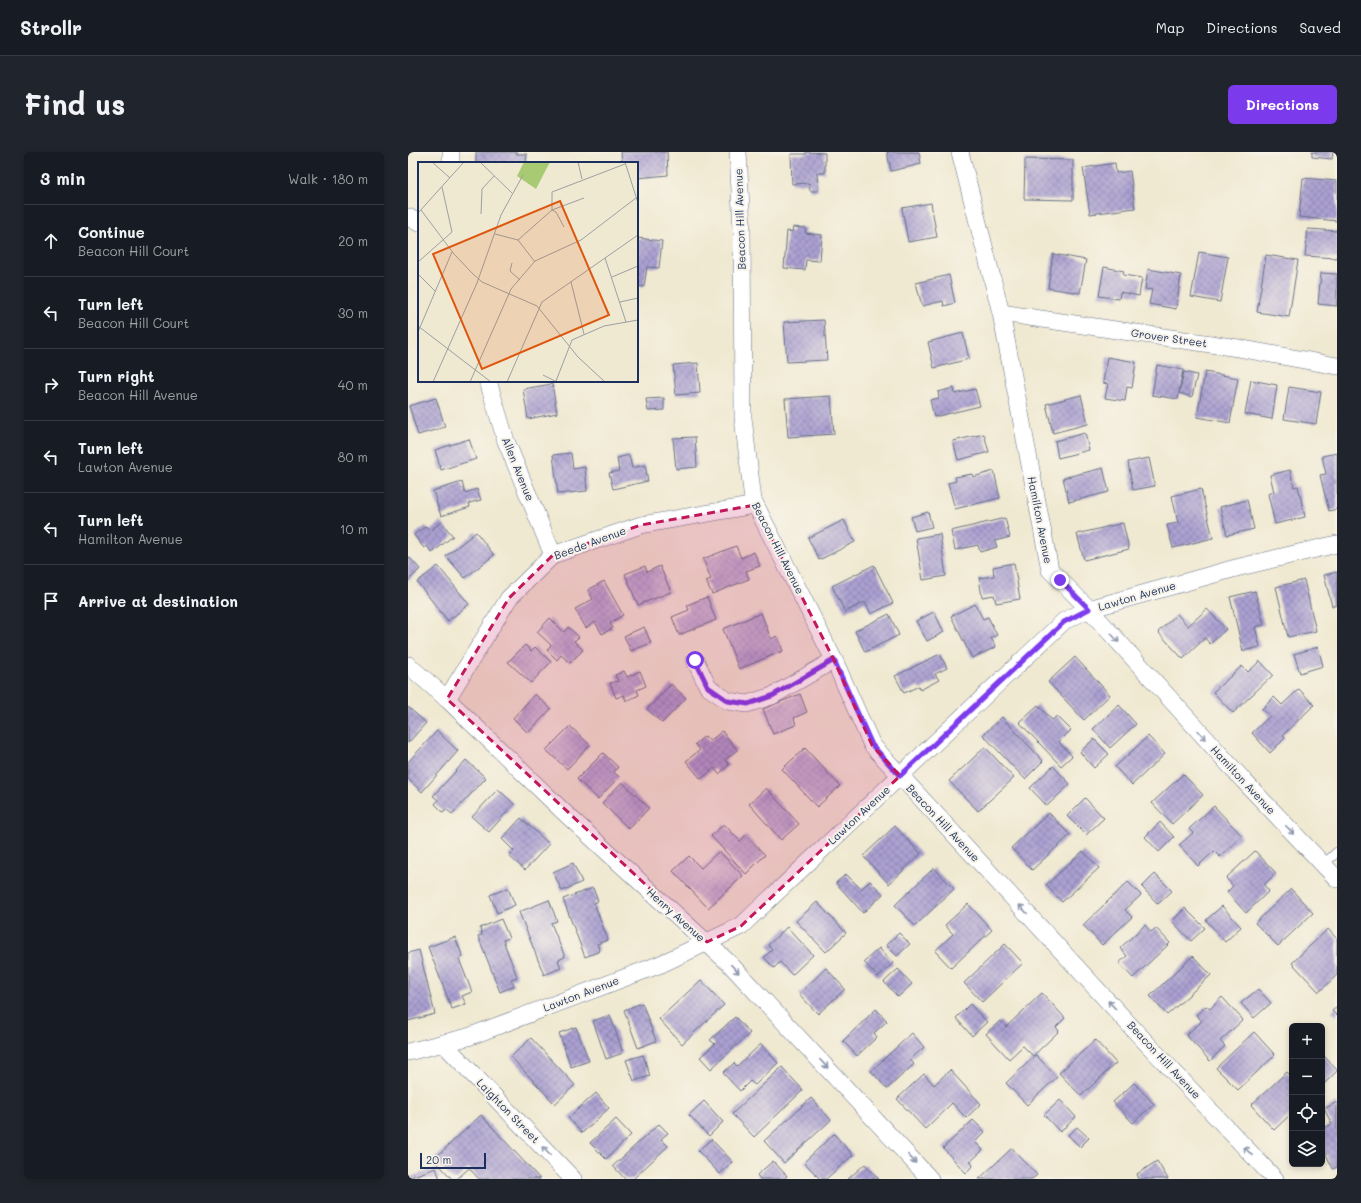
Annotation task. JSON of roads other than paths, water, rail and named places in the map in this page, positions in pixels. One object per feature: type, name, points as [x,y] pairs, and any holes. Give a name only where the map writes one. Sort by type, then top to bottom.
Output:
[{"type":"street","name":"Beacon Hill Avenue","points":[[738,152],[742,229],[743,418],[753,500],[834,660],[872,745],[1133,1028],[1275,1179]]},
{"type":"street","name":"Hamilton Avenue","points":[[960,152],[1001,313],[1050,570],[1089,609],[1244,781],[1337,879]]},
{"type":"street","points":[[408,218],[418,223]]},
{"type":"street","name":"Grover Street","points":[[1001,313],[1238,348],[1337,366]]},
{"type":"street","name":"Allen Avenue","points":[[488,382],[506,441],[553,555]]},
{"type":"street","name":"Beede Avenue","points":[[447,699],[509,598],[553,555],[641,525],[755,505]]},
{"type":"street","name":"Lawton Avenue","points":[[408,1052],[468,1037],[661,964],[741,926],[1064,622],[1089,609],[1236,568],[1337,544]]},
{"type":"street","points":[[695,660],[708,687],[728,701],[748,704],[772,696],[834,660]]},
{"type":"street","name":"Henry Avenue","points":[[408,665],[447,699],[568,815],[730,964],[930,1179]]},
{"type":"street","name":"Laighton Street","points":[[443,1043],[573,1179]]},
{"type":"lane","points":[[1323,865],[1337,852]]}]
